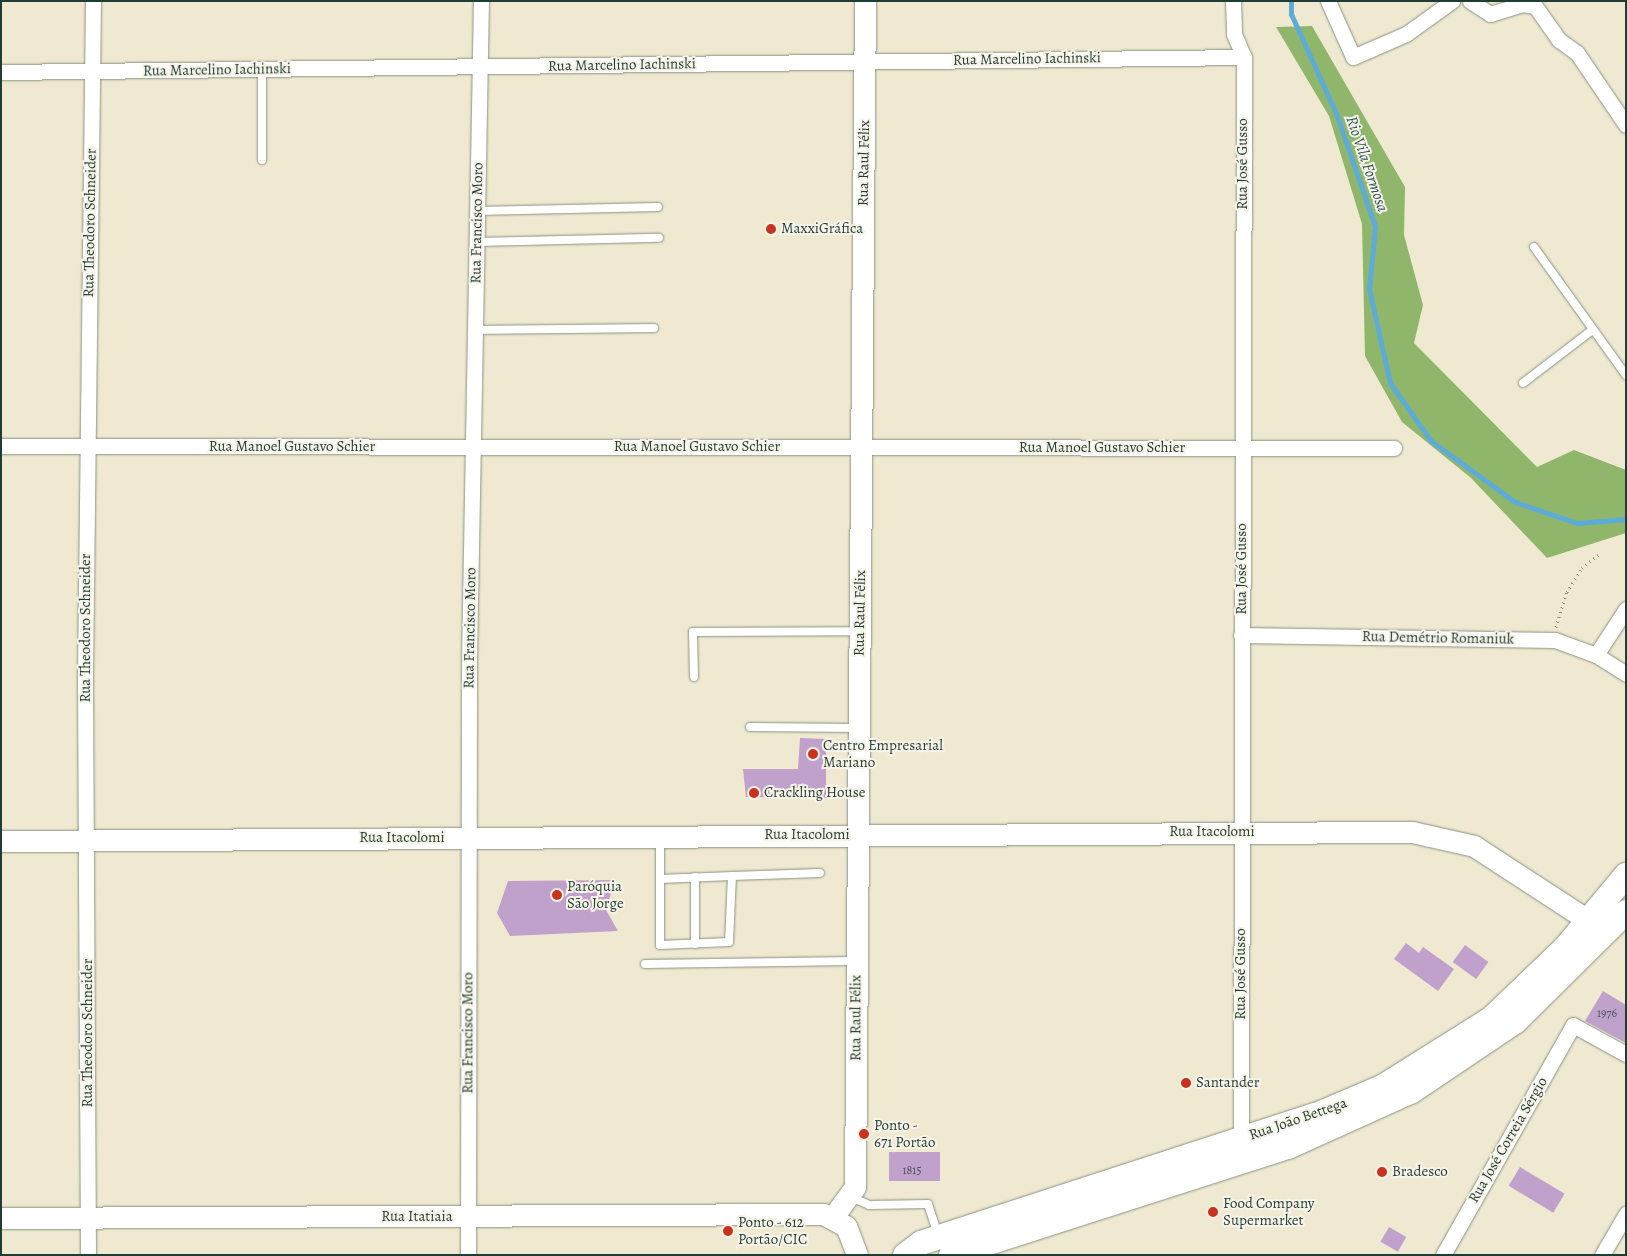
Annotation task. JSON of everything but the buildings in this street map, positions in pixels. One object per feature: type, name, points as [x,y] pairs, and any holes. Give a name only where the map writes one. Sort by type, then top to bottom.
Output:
[{"type":"main road","name":"Rua Raul Félix","points":[[855,1187],[865,1]]},
{"type":"main road","name":"Rua Itacolomi","points":[[1,841],[1412,832],[1474,846],[1589,921]]},
{"type":"main road","name":"Rua João Bettega","points":[[944,1246],[1349,1102],[1448,1050],[1498,1012],[1589,921],[1626,875]]},
{"type":"main road","name":"Rua João Bettega","points":[[906,1255],[944,1246],[1334,1130],[1447,1072],[1516,1022],[1569,972],[1626,912]]},
{"type":"main road","points":[[1569,972],[1585,940],[1589,921]]},
{"type":"main road","points":[[855,1187],[833,1216],[850,1233],[857,1255]]},
{"type":"main road","name":"Rua Itatiaia","points":[[1,1218],[833,1216]]},
{"type":"street","name":"Rua Theodoro Schneider","points":[[88,1255],[89,840],[87,446],[93,1]]},
{"type":"street","name":"Rua Francisco Moro","points":[[468,1255],[469,838],[473,447],[481,1]]},
{"type":"street","name":"Rua José Gusso","points":[[1232,1],[1234,34],[1244,57],[1241,1139]]},
{"type":"street","points":[[1328,1],[1352,57],[1406,34],[1449,2]]},
{"type":"street","points":[[1470,1],[1490,14],[1522,4],[1535,6],[1559,40],[1576,53],[1626,125]]},
{"type":"street","name":"Rua Marcelino Iachinski","points":[[1,72],[1244,57]]},
{"type":"street","name":"Rua Manoel Gustavo Schier","points":[[1,446],[1394,448]]},
{"type":"street","points":[[1596,654],[1626,608]]},
{"type":"street","name":"Rua Demétrio Romaniuk","points":[[1242,635],[1555,640],[1596,654],[1626,674]]},
{"type":"street","name":"Rua José Correia Sérgio","points":[[1443,1255],[1573,1025],[1626,1054]]},
{"type":"street","points":[[1602,1255],[1626,1214]]},
{"type":"lane","points":[[262,69],[262,160]]},
{"type":"lane","points":[[477,212],[658,207]]},
{"type":"lane","points":[[477,242],[659,238]]},
{"type":"lane","points":[[1534,247],[1591,331],[1626,375]]},
{"type":"lane","points":[[475,330],[654,328]]},
{"type":"lane","points":[[1523,383],[1591,331]]},
{"type":"lane","points":[[694,678],[693,632],[860,631]]},
{"type":"lane","points":[[750,727],[859,728]]},
{"type":"lane","points":[[660,836],[660,945],[729,942],[732,876]]},
{"type":"lane","points":[[660,879],[820,873]]},
{"type":"lane","points":[[695,878],[696,944]]},
{"type":"lane","points":[[645,964],[856,961]]},
{"type":"lane","points":[[855,1187],[858,1200],[869,1205],[928,1204],[944,1246]]},
{"type":"path","points":[[1555,640],[1562,600],[1582,568],[1598,555]]},
{"type":"green space","points":[[1312,26],[1405,187],[1404,235],[1423,305],[1414,343],[1537,467],[1574,450],[1626,470],[1626,533],[1547,558],[1471,478],[1402,422],[1365,356],[1362,224],[1329,116],[1276,27]]},
{"type":"waterway","name":"Rio Vila Formosa","points":[[1291,1],[1291,14],[1336,113],[1375,226],[1369,289],[1390,383],[1431,441],[1515,502],[1577,523],[1626,519]]},
{"type":"place","name":"MaxxiGráfica","points":[[771,229]]},
{"type":"place","name":"Centro Empresarial Mariano","points":[[813,754]]},
{"type":"place","name":"Crackling House","points":[[754,793]]},
{"type":"place","name":"Paróquia São Jorge","points":[[557,895]]},
{"type":"place","name":"Santander","points":[[1186,1083]]},
{"type":"place","name":"Ponto - 671 Portão","points":[[864,1134]]},
{"type":"place","name":"Bradesco","points":[[1382,1172]]},
{"type":"place","name":"Food Company Supermarket","points":[[1213,1212]]},
{"type":"place","name":"Ponto - 612 Portão/CIC","points":[[728,1231]]}]
